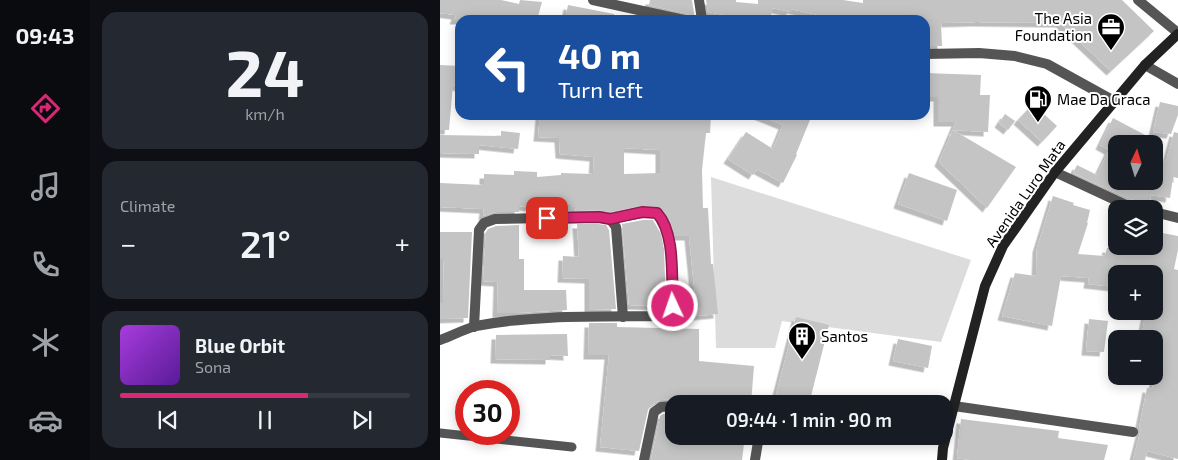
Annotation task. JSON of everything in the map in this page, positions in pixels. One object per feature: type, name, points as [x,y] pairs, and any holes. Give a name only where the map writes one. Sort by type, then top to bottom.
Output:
[{"type":"main road","name":"Avenida Luro Mata","points":[[942,460],[943,448],[985,286],[1003,246],[1055,172],[1145,65],[1178,33]]},
{"type":"street","points":[[594,0],[662,15]]},
{"type":"street","points":[[699,0],[701,15]]},
{"type":"street","points":[[1138,0],[1178,33]]},
{"type":"street","points":[[930,54],[1015,56],[1047,64],[1114,102]]},
{"type":"street","points":[[1145,65],[1178,84]]},
{"type":"street","points":[[1055,172],[1115,200]]},
{"type":"street","points":[[440,340],[474,327],[532,320],[670,316],[673,306],[670,238],[663,220],[657,213],[642,212],[610,219],[599,217],[495,219],[484,223],[479,230],[474,327]]},
{"type":"street","points":[[1163,214],[1178,218]]},
{"type":"street","points":[[610,219],[616,227],[623,317]]},
{"type":"street","points":[[644,460],[654,412],[661,406],[665,406]]},
{"type":"street","points":[[954,406],[1133,432]]},
{"type":"street","points":[[756,460],[757,445]]},
{"type":"lane","points":[[440,433],[572,446]]},
{"type":"shaded area","points":[[711,177],[971,260],[941,342],[782,321],[775,348],[716,348]]},
{"type":"building","points":[[440,0],[501,0],[519,4],[520,0],[542,2],[538,15],[456,15],[440,13]]},
{"type":"building","points":[[650,0],[692,0],[694,15],[689,15],[649,5]]},
{"type":"building","points":[[706,0],[736,0],[736,2],[758,4],[758,0],[843,0],[863,3],[863,0],[1122,0],[1154,31],[1111,71],[1060,23],[941,23],[942,46],[930,46],[930,15],[818,15],[791,9],[791,12],[772,8],[771,15],[725,15],[708,12]]},
{"type":"building","points":[[568,5],[614,14],[614,15],[566,15]]},
{"type":"building","points":[[440,65],[455,66],[455,86],[453,85],[449,130],[440,130]]},
{"type":"building","points":[[930,73],[981,75],[980,95],[990,95],[988,132],[953,130],[1016,167],[987,208],[939,162],[956,122],[938,122],[938,97],[930,97]]},
{"type":"building","points":[[1160,102],[1178,106],[1178,115],[1171,134],[1153,132]]},
{"type":"building","name":"Mae Da Graca","points":[[1033,104],[1057,126],[1042,142],[1018,120]]},
{"type":"building","points":[[1005,114],[1015,121],[1008,130],[999,123]]},
{"type":"building","points":[[1113,118],[1145,135],[1108,135],[1108,149],[1100,145]]},
{"type":"building","points":[[540,120],[711,120],[710,133],[706,133],[702,170],[703,208],[708,208],[711,264],[713,264],[718,314],[697,316],[689,236],[675,236],[669,218],[660,207],[641,206],[610,212],[599,210],[576,211],[575,207],[571,207],[571,203],[536,205],[536,207],[519,206],[519,212],[495,212],[483,216],[484,209],[440,207],[440,183],[484,185],[484,174],[514,175],[514,171],[537,172],[537,177],[561,175],[561,173],[593,174],[594,157],[560,154],[559,138],[538,137]],"holes":[[[624,148],[660,150],[660,173],[624,174]]]},
{"type":"building","points":[[770,120],[810,120],[797,155],[783,183],[757,169],[753,175],[728,159],[746,132],[773,149],[783,125]]},
{"type":"building","points":[[501,131],[520,133],[518,149],[479,145],[479,154],[440,153],[440,135],[501,136]]},
{"type":"building","points":[[1174,132],[1178,133],[1178,178],[1173,177],[1170,198],[1151,195],[1150,200],[1130,199],[1110,190],[1163,190],[1163,161],[1166,162]]},
{"type":"building","points":[[1108,152],[1108,189],[1073,173],[1077,165],[1097,175]]},
{"type":"building","points":[[909,173],[957,190],[947,221],[898,204]]},
{"type":"building","points":[[1053,196],[1090,210],[1078,254],[1105,256],[1107,248],[1108,255],[1163,255],[1163,233],[1178,236],[1178,250],[1174,269],[1178,270],[1178,459],[1147,451],[1145,460],[1133,460],[1141,429],[1139,428],[1147,388],[1152,389],[1153,385],[1163,385],[1163,330],[1143,330],[1144,320],[1163,320],[1163,265],[1108,265],[1108,286],[1088,284],[1089,278],[1061,276],[1052,326],[1002,316],[1015,273],[1036,276],[1037,248]]},
{"type":"building","points":[[653,220],[661,234],[664,249],[666,306],[629,305],[622,224]]},
{"type":"building","points":[[577,224],[606,225],[609,230],[616,309],[589,310],[589,279],[562,278],[563,256],[579,257]]},
{"type":"building","points":[[519,225],[519,259],[524,259],[524,290],[566,290],[567,310],[497,313],[498,282],[483,281],[486,232],[488,229],[496,226]]},
{"type":"building","points":[[440,232],[472,232],[468,318],[440,319],[440,303],[443,303],[444,259],[440,259]]},
{"type":"building","name":"Santos","points":[[796,317],[829,325],[811,395],[776,395]]},
{"type":"building","points":[[1089,319],[1108,321],[1104,352],[1086,351]]},
{"type":"building","points":[[589,323],[617,323],[617,327],[699,329],[699,361],[754,366],[752,395],[665,395],[665,400],[660,400],[650,406],[648,410],[639,451],[600,447],[609,355],[588,355]]},
{"type":"building","points":[[567,334],[568,356],[550,355],[550,360],[495,359],[496,335]]},
{"type":"building","points":[[898,339],[932,346],[928,368],[893,361]]},
{"type":"building","points":[[665,414],[665,445],[744,445],[742,460],[651,460],[660,416]]},
{"type":"building","points":[[961,419],[1059,431],[1058,438],[1108,445],[1104,460],[970,460],[957,458]]},
{"type":"place","name":"The Asia Foundation","points":[[1111,51]]},
{"type":"place","name":"Mae Da Graca","points":[[1038,123]]},
{"type":"place","name":"Santos","points":[[802,360]]},
{"type":"route","points":[[547,218],[599,217],[610,219],[642,212],[657,213],[663,220],[670,238],[673,306]]}]
